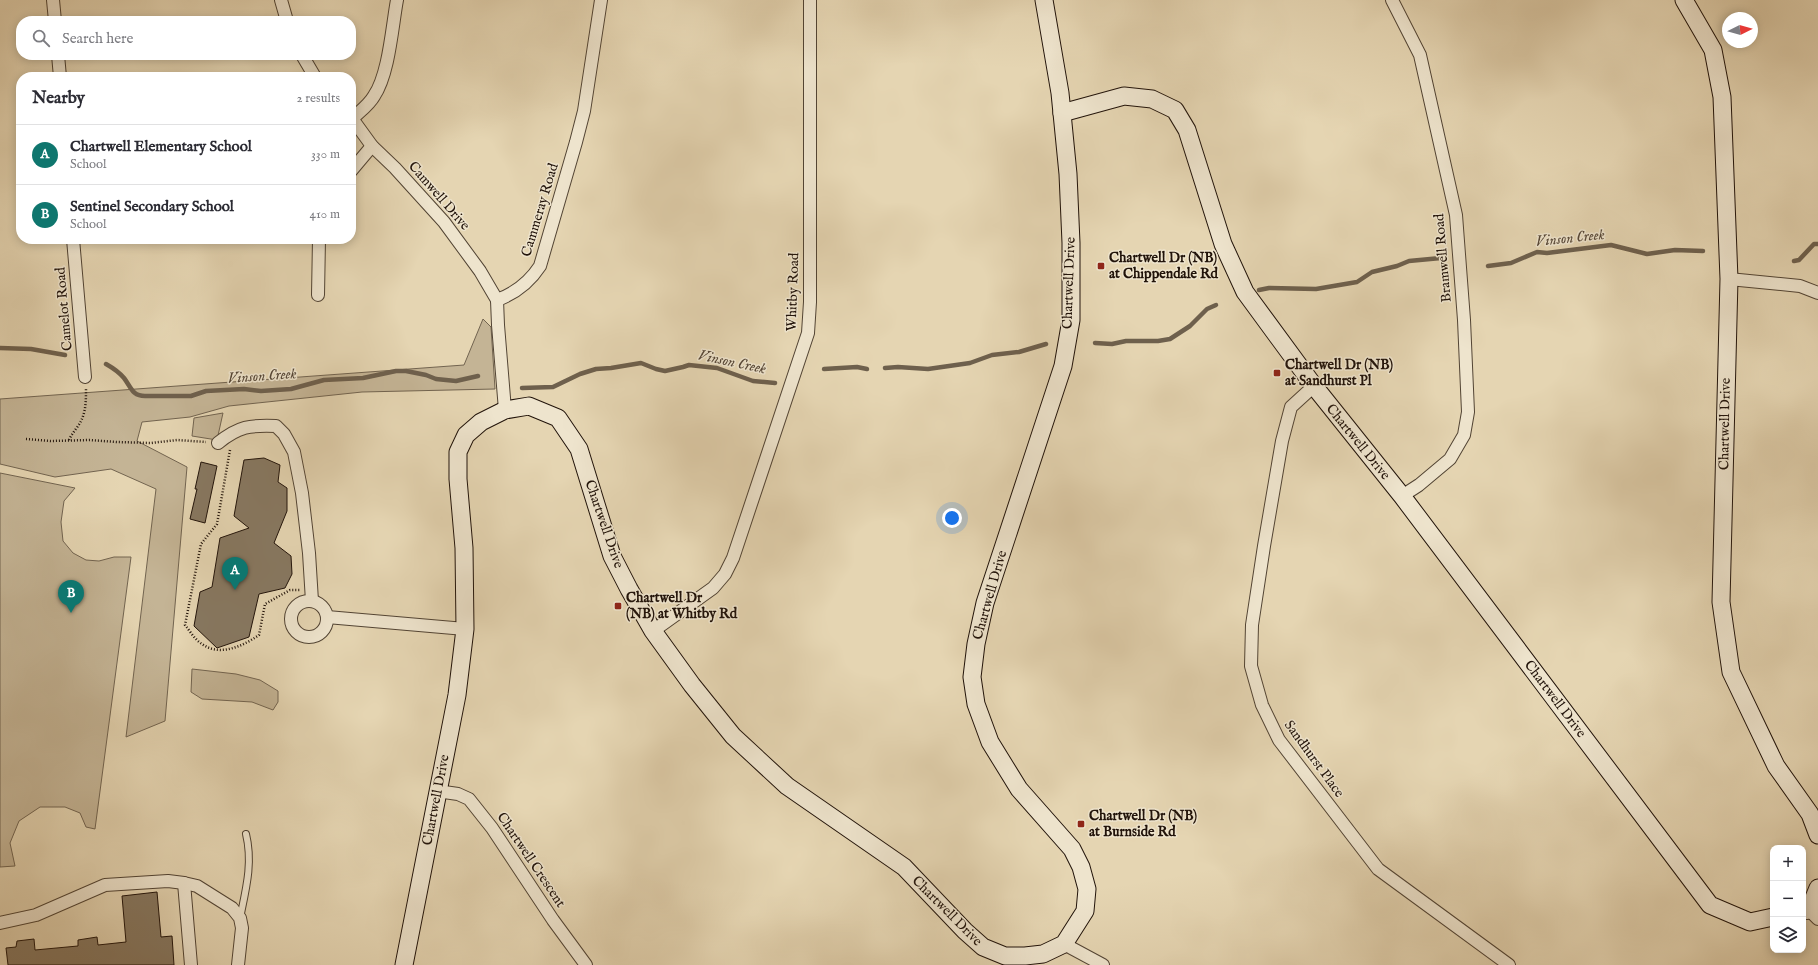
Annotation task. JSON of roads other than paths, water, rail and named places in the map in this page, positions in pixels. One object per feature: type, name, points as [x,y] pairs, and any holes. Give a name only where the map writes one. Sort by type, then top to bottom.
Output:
[{"type":"street","points":[[53,0],[55,16]]},
{"type":"street","points":[[281,0],[286,16]]},
{"type":"street","points":[[356,114],[373,98],[378,89],[386,60],[397,0]]},
{"type":"street","name":"Cammeray Road","points":[[498,300],[523,287],[533,277],[540,266],[584,111],[601,0]]},
{"type":"street","name":"Whitby Road","points":[[653,631],[713,588],[726,574],[733,558],[808,333],[810,294],[810,0]]},
{"type":"street","points":[[1044,0],[1062,113]]},
{"type":"street","name":"Bramwell Road","points":[[1392,0],[1420,55],[1456,215],[1464,320],[1468,412],[1464,435],[1450,459],[1419,485],[1402,496]]},
{"type":"street","name":"Chartwell Drive","points":[[1684,0],[1713,50],[1722,97],[1729,279],[1721,602],[1731,672],[1776,766],[1810,814],[1818,835]]},
{"type":"street","points":[[58,60],[60,72]]},
{"type":"street","points":[[305,60],[312,72]]},
{"type":"street","name":"Chartwell Drive","points":[[404,965],[456,695],[465,629],[464,540],[458,479],[458,452],[466,435],[481,422],[505,410],[529,406],[558,418],[579,449],[612,556],[653,631],[692,685],[733,736],[787,786],[904,867],[982,947],[1005,956],[1025,956],[1043,954],[1064,944],[1085,911],[1087,889],[1081,867],[1072,849],[1019,789],[990,742],[976,704],[972,677],[976,644],[985,603],[1063,366],[1071,320],[1071,243],[1068,174],[1062,113],[1124,96],[1152,99],[1175,110],[1187,130],[1223,244],[1245,292],[1314,386],[1402,496],[1710,905],[1750,922],[1770,918]]},
{"type":"street","name":"Camwell Drive","points":[[356,124],[372,146],[395,168],[444,222],[472,259],[498,300]]},
{"type":"street","points":[[356,165],[372,146]]},
{"type":"street","name":"Camelot Road","points":[[73,244],[85,377]]},
{"type":"street","points":[[318,294],[319,244]]},
{"type":"street","points":[[1729,279],[1800,286],[1818,293]]},
{"type":"street","points":[[498,300],[498,325],[505,410]]},
{"type":"street","name":"Sandhurst Place","points":[[1314,386],[1291,407],[1282,441],[1264,546],[1251,632],[1251,666],[1262,705],[1279,740],[1378,869],[1509,965]]},
{"type":"street","points":[[218,442],[233,431],[256,426],[276,426],[284,434],[294,452],[302,493],[309,553],[311,596],[322,607],[327,617],[325,629],[316,636],[304,637],[294,630],[291,618],[295,608],[311,596]]},
{"type":"street","points":[[327,617],[465,629]]},
{"type":"street","name":"Chartwell Crescent","points":[[437,791],[458,794],[468,799],[492,828],[586,965]]},
{"type":"street","points":[[0,923],[36,915],[105,886],[168,881],[184,883],[197,886],[232,908],[240,918],[242,928],[238,965]]},
{"type":"street","points":[[184,883],[191,965]]},
{"type":"street","points":[[1810,913],[1818,888]]},
{"type":"street","points":[[1064,944],[1103,965]]},
{"type":"lane","points":[[240,918],[249,878],[250,849],[246,834]]},
{"type":"waterway","name":"Vinson Creek","points":[[1794,261],[1799,260],[1814,244],[1818,244]]},
{"type":"waterway","name":"Vinson Creek","points":[[1488,266],[1511,263],[1537,252],[1547,253],[1611,245],[1647,254],[1675,250],[1703,251]]},
{"type":"waterway","name":"Vinson Creek","points":[[1259,290],[1269,288],[1316,289],[1357,282],[1372,272],[1397,266],[1409,261],[1441,258]]},
{"type":"waterway","name":"Vinson Creek","points":[[1095,343],[1112,344],[1126,341],[1158,341],[1170,339],[1190,326],[1207,309],[1216,305]]},
{"type":"waterway","name":"Vinson Creek","points":[[885,368],[898,367],[928,369],[970,363],[992,355],[1019,352],[1046,344]]},
{"type":"waterway","name":"Vinson Creek","points":[[0,348],[31,349],[65,355]]},
{"type":"waterway","name":"Vinson Creek","points":[[522,388],[553,387],[580,374],[596,369],[641,363],[665,371],[689,365],[717,368],[753,381],[775,383]]},
{"type":"waterway","name":"Vinson Creek","points":[[106,364],[122,376],[134,393],[141,396],[191,396],[206,391],[244,389],[261,391],[291,389],[324,380],[363,378],[396,371],[406,371],[426,375],[436,379],[456,381],[478,376]]},
{"type":"waterway","name":"Vinson Creek","points":[[824,369],[857,367],[867,369]]},
{"type":"place","name":"Chartwell Dr (NB) at Chippendale Rd","points":[[1101,266]]},
{"type":"place","name":"Chartwell Dr (NB) at Sandhurst Pl","points":[[1277,373]]},
{"type":"place","name":"Chartwell Elementary School","points":[[235,590]]},
{"type":"place","name":"Chartwell Dr (NB) at Whitby Rd","points":[[618,606]]},
{"type":"place","name":"Sentinel Secondary School","points":[[71,613]]},
{"type":"place","name":"Chartwell Dr (NB) at Burnside Rd","points":[[1081,824]]}]
